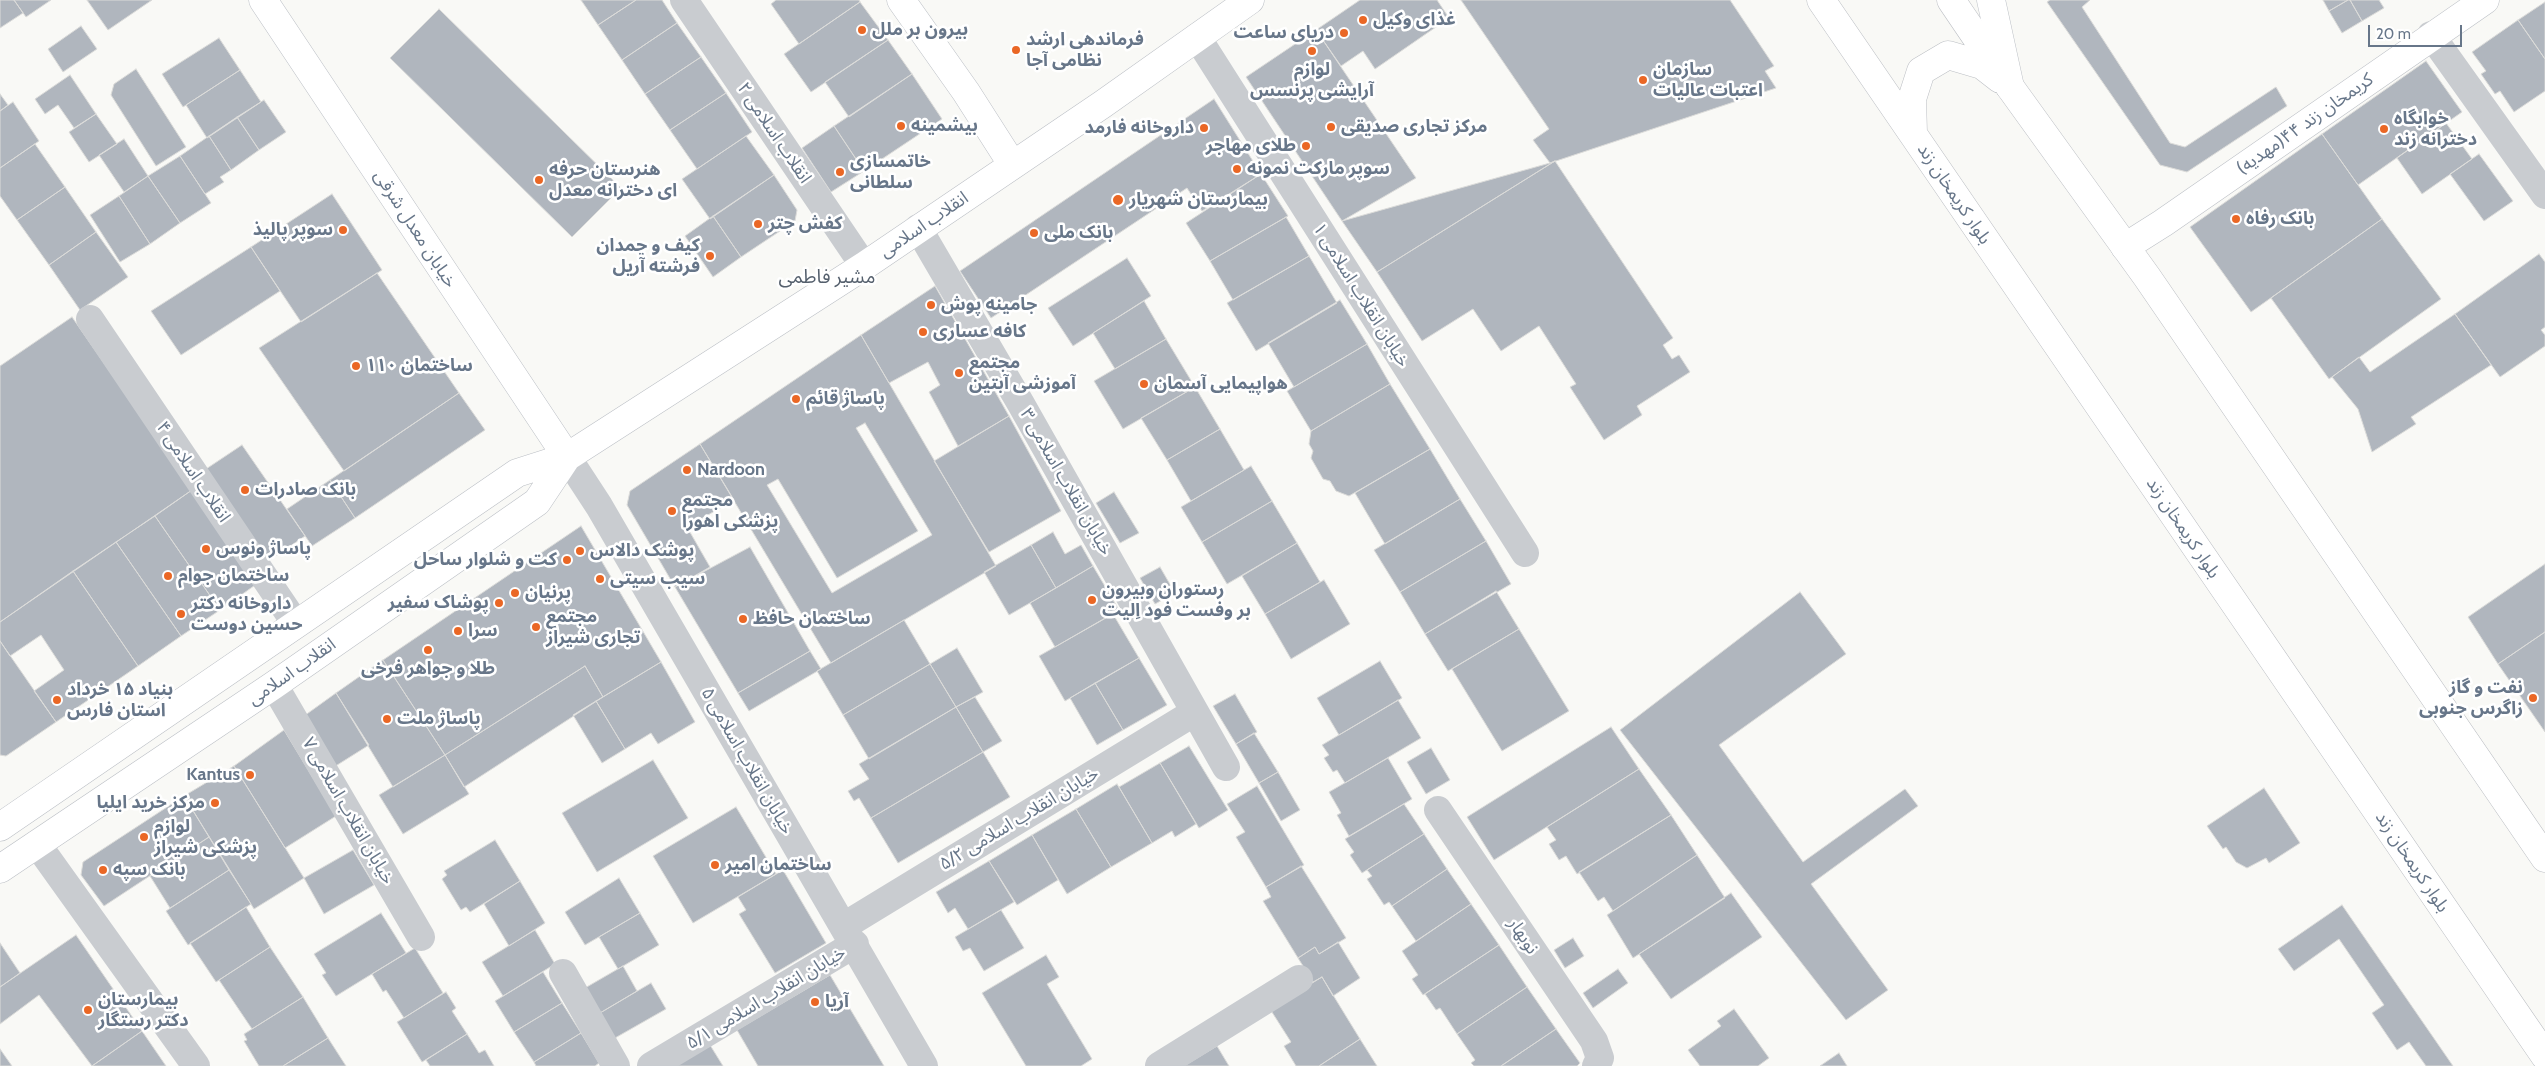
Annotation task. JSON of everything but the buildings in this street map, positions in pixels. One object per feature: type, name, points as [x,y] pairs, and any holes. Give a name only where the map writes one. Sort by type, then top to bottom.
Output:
[{"type":"main road","name":"خیابان معدل شرقی","points":[[263,0],[566,458]]},
{"type":"main road","points":[[901,0],[1012,164]]},
{"type":"main road","name":"انقلاب اسلامی","points":[[2,821],[517,473],[566,458],[864,266],[1102,104],[1196,36],[1250,0]]},
{"type":"main road","name":"بلوار کریمخان زند","points":[[1821,0],[2545,1056]]},
{"type":"main road","points":[[1951,0],[2010,87],[2147,277],[2545,858]]},
{"type":"main road","points":[[1991,0],[2010,87]]},
{"type":"main road","name":"کریمخان زند ۴۴(مهدیه)","points":[[2124,247],[2163,223],[2431,35],[2485,0]]},
{"type":"main road","points":[[1913,133],[1912,99],[1920,71],[1948,55],[1982,65],[2010,87]]},
{"type":"main road","name":"انقلاب اسلامی","points":[[0,869],[274,685],[537,502],[566,458]]},
{"type":"street","name":"۲ انقلاب اسلامی","points":[[684,0],[864,266]]},
{"type":"street","points":[[2431,35],[2545,196]]},
{"type":"street","name":"خیابان انقلاب اسلامی ۱","points":[[1196,36],[1525,553]]},
{"type":"street","name":"خیابان انقلاب اسلامی ۳","points":[[918,228],[1021,404],[1226,767]]},
{"type":"street","name":"۴ انقلاب اسلامی","points":[[90,320],[296,624]]},
{"type":"street","name":"خیابان انقلاب اسلامی ۵","points":[[566,458],[598,506],[924,1066]]},
{"type":"street","name":"خیابان انقلاب اسلامی ۷","points":[[274,685],[421,937]]},
{"type":"street","name":"خیابان انقلاب اسلامی ۵/۲","points":[[849,935],[1195,712]]},
{"type":"street","name":"نوبهار","points":[[1438,810],[1594,1041],[1600,1058],[1596,1066]]},
{"type":"street","points":[[37,844],[196,1066]]},
{"type":"street","name":"خیابان انقلاب اسلامی ۵/۱","points":[[651,1066],[849,935]]},
{"type":"street","points":[[563,973],[616,1066]]},
{"type":"street","points":[[1159,1066],[1299,979]]},
{"type":"place","name":"غذای وکیل","points":[[1363,20]]},
{"type":"place","name":"بیرون بر ملل","points":[[862,30]]},
{"type":"place","name":"دریای ساعت","points":[[1344,33]]},
{"type":"place","name":"فرماندهی ارشد نظامی آجا","points":[[1016,50]]},
{"type":"place","name":"لوازم آرایشی پرنسس","points":[[1312,51]]},
{"type":"place","name":"سازمان اعتبات عالیات","points":[[1643,80]]},
{"type":"place","name":"بیشمینه","points":[[901,126]]},
{"type":"place","name":"مرکز تجاری صدیقی","points":[[1331,127]]},
{"type":"place","name":"داروخانه فارمد","points":[[1204,128]]},
{"type":"place","name":"خوابگاه دخترانه زند","points":[[2384,129]]},
{"type":"place","name":"طلای مهاجر","points":[[1306,146]]},
{"type":"place","name":"سوپر مارکت نمونه","points":[[1237,169]]},
{"type":"place","name":"خاتمسازی سلطانی","points":[[840,172]]},
{"type":"place","name":"هنرستان حرفه ای دخترانه معدل","points":[[539,180]]},
{"type":"place","name":"بیمارستان شهریار","points":[[1118,200]]},
{"type":"place","name":"بانک رفاه","points":[[2236,219]]},
{"type":"place","name":"کفش چتر","points":[[758,224]]},
{"type":"place","name":"سوپر پالیذ","points":[[343,230]]},
{"type":"place","name":"بانک ملی","points":[[1034,233]]},
{"type":"place","name":"کیف و چمدان فرشته آریل","points":[[710,256]]},
{"type":"place","name":"جامینه پوش","points":[[931,305]]},
{"type":"place","name":"کافه عساری","points":[[923,332]]},
{"type":"place","name":"ساختمان ۱۱۰","points":[[356,366]]},
{"type":"place","name":"مجتمع آموزشی آبتین","points":[[959,373]]},
{"type":"place","name":"هواپیمایی آسمان","points":[[1144,384]]},
{"type":"place","name":"پاساژ قائم","points":[[796,399]]},
{"type":"place","name":"Nardoon","points":[[687,470]]},
{"type":"place","name":"بانک صادرات","points":[[245,490]]},
{"type":"place","name":"مجتمع پزشکی اهورا","points":[[672,511]]},
{"type":"place","name":"پاساژ ونوس","points":[[206,549]]},
{"type":"place","name":"پوشک دالاس","points":[[580,551]]},
{"type":"place","name":"کت و شلوار ساحل","points":[[567,560]]},
{"type":"place","name":"ساختمان جوام","points":[[168,576]]},
{"type":"place","name":"سیب سیتی","points":[[600,579]]},
{"type":"place","name":"پرنیان","points":[[515,593]]},
{"type":"place","name":"رستوران وبیرون بر وفست فود اِلیت","points":[[1092,600]]},
{"type":"place","name":"پوشاک سفیر","points":[[499,603]]},
{"type":"place","name":"داروخانه دکتر حسین دوست","points":[[181,614]]},
{"type":"place","name":"ساختمان حافظ","points":[[743,619]]},
{"type":"place","name":"مجتمع تجاری شیراز","points":[[536,627]]},
{"type":"place","name":"سرا","points":[[458,631]]},
{"type":"place","name":"طلا و جواهر فرخی","points":[[428,650]]},
{"type":"place","name":"نفت و گاز زاگرس جنوبی","points":[[2533,698]]},
{"type":"place","name":"بنیاد ۱۵ خرداد استان فارس","points":[[57,700]]},
{"type":"place","name":"پاساژ ملت","points":[[387,719]]},
{"type":"place","name":"Kantus","points":[[250,775]]},
{"type":"place","name":"مرکز خرید ایلیا","points":[[215,803]]},
{"type":"place","name":"لوازم پزشکی شیراز","points":[[144,837]]},
{"type":"place","name":"ساختمان امیر","points":[[715,865]]},
{"type":"place","name":"بانک سپه","points":[[103,870]]},
{"type":"place","name":"آریا","points":[[815,1002]]},
{"type":"place","name":"بیمارستان دکتر رستگار","points":[[88,1010]]},
{"type":"district","name":"مشیر فاطمی","points":[[827,277]]}]
